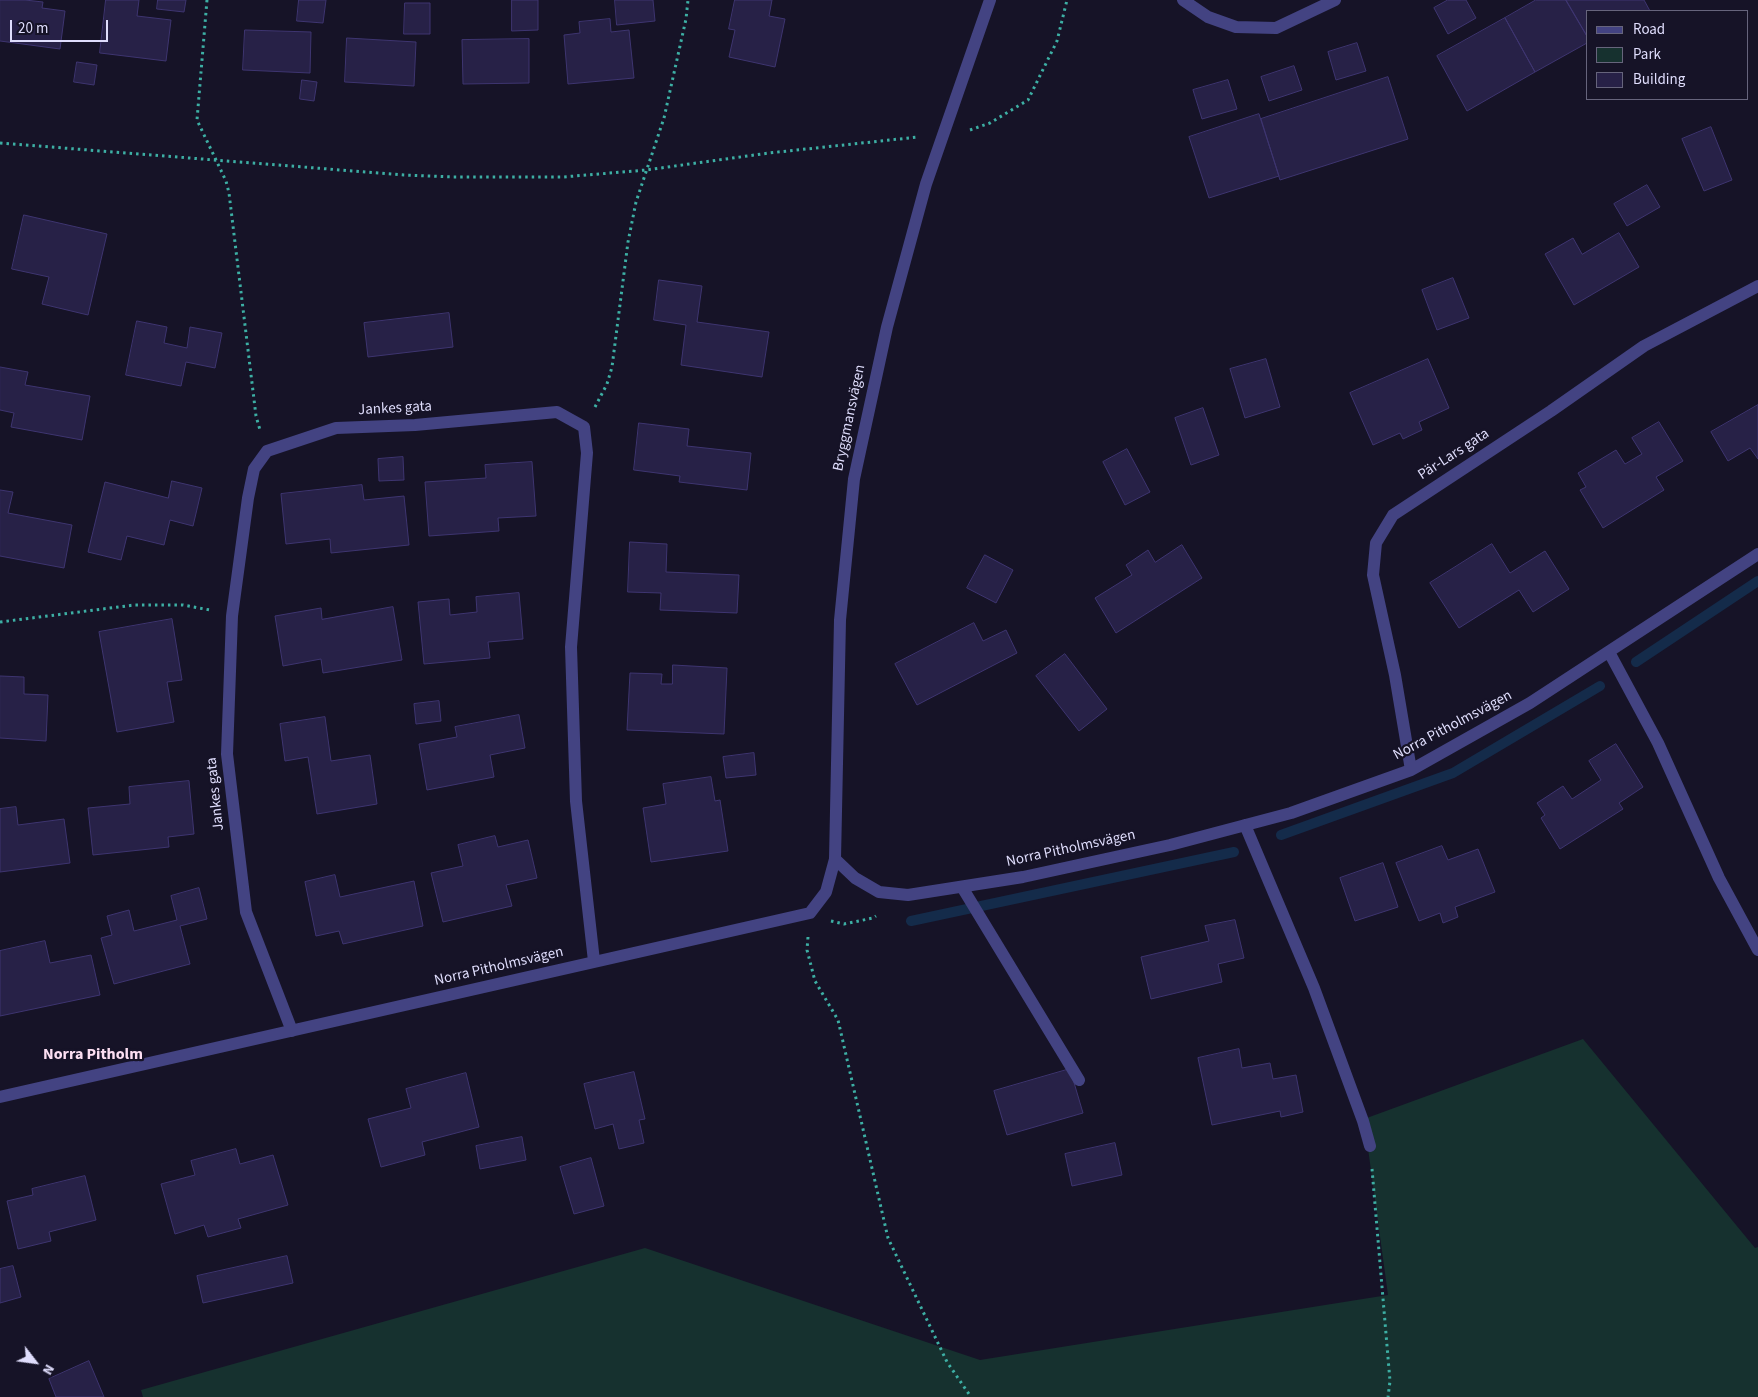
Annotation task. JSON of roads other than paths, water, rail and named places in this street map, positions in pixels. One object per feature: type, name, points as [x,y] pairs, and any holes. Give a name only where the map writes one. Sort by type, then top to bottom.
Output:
[{"type":"street","name":"Bryggmansvägen","points":[[835,859],[840,620],[854,479],[887,327],[926,184],[990,0]]},
{"type":"street","points":[[1183,0],[1208,17],[1236,27],[1276,28],[1335,0]]},
{"type":"street","name":"Pär-Lars gata","points":[[1411,770],[1395,675],[1373,575],[1376,543],[1393,515],[1551,411],[1644,346],[1758,286]]},
{"type":"street","name":"Jankes gata","points":[[292,1031],[246,912],[227,754],[232,616],[248,498],[254,469],[267,451],[336,428],[415,425],[558,412],[584,427],[587,453],[572,647],[576,800],[594,961]]},
{"type":"street","name":"Norra Pitholmsvägen","points":[[0,1097],[810,913],[826,892],[835,859],[855,878],[879,892],[908,896],[1023,877],[1142,851],[1292,813],[1411,770],[1530,703],[1758,554]]},
{"type":"street","points":[[1609,652],[1658,743],[1719,878],[1758,950]]},
{"type":"street","points":[[1245,825],[1314,988],[1370,1146]]},
{"type":"street","points":[[962,887],[1079,1080]]},
{"type":"waterway","points":[[1636,662],[1758,581]]},
{"type":"waterway","points":[[1281,835],[1453,773],[1600,686]]},
{"type":"waterway","points":[[911,921],[1234,852]]},
{"type":"district","name":"Norra Pitholm","points":[[93,1055]]}]
